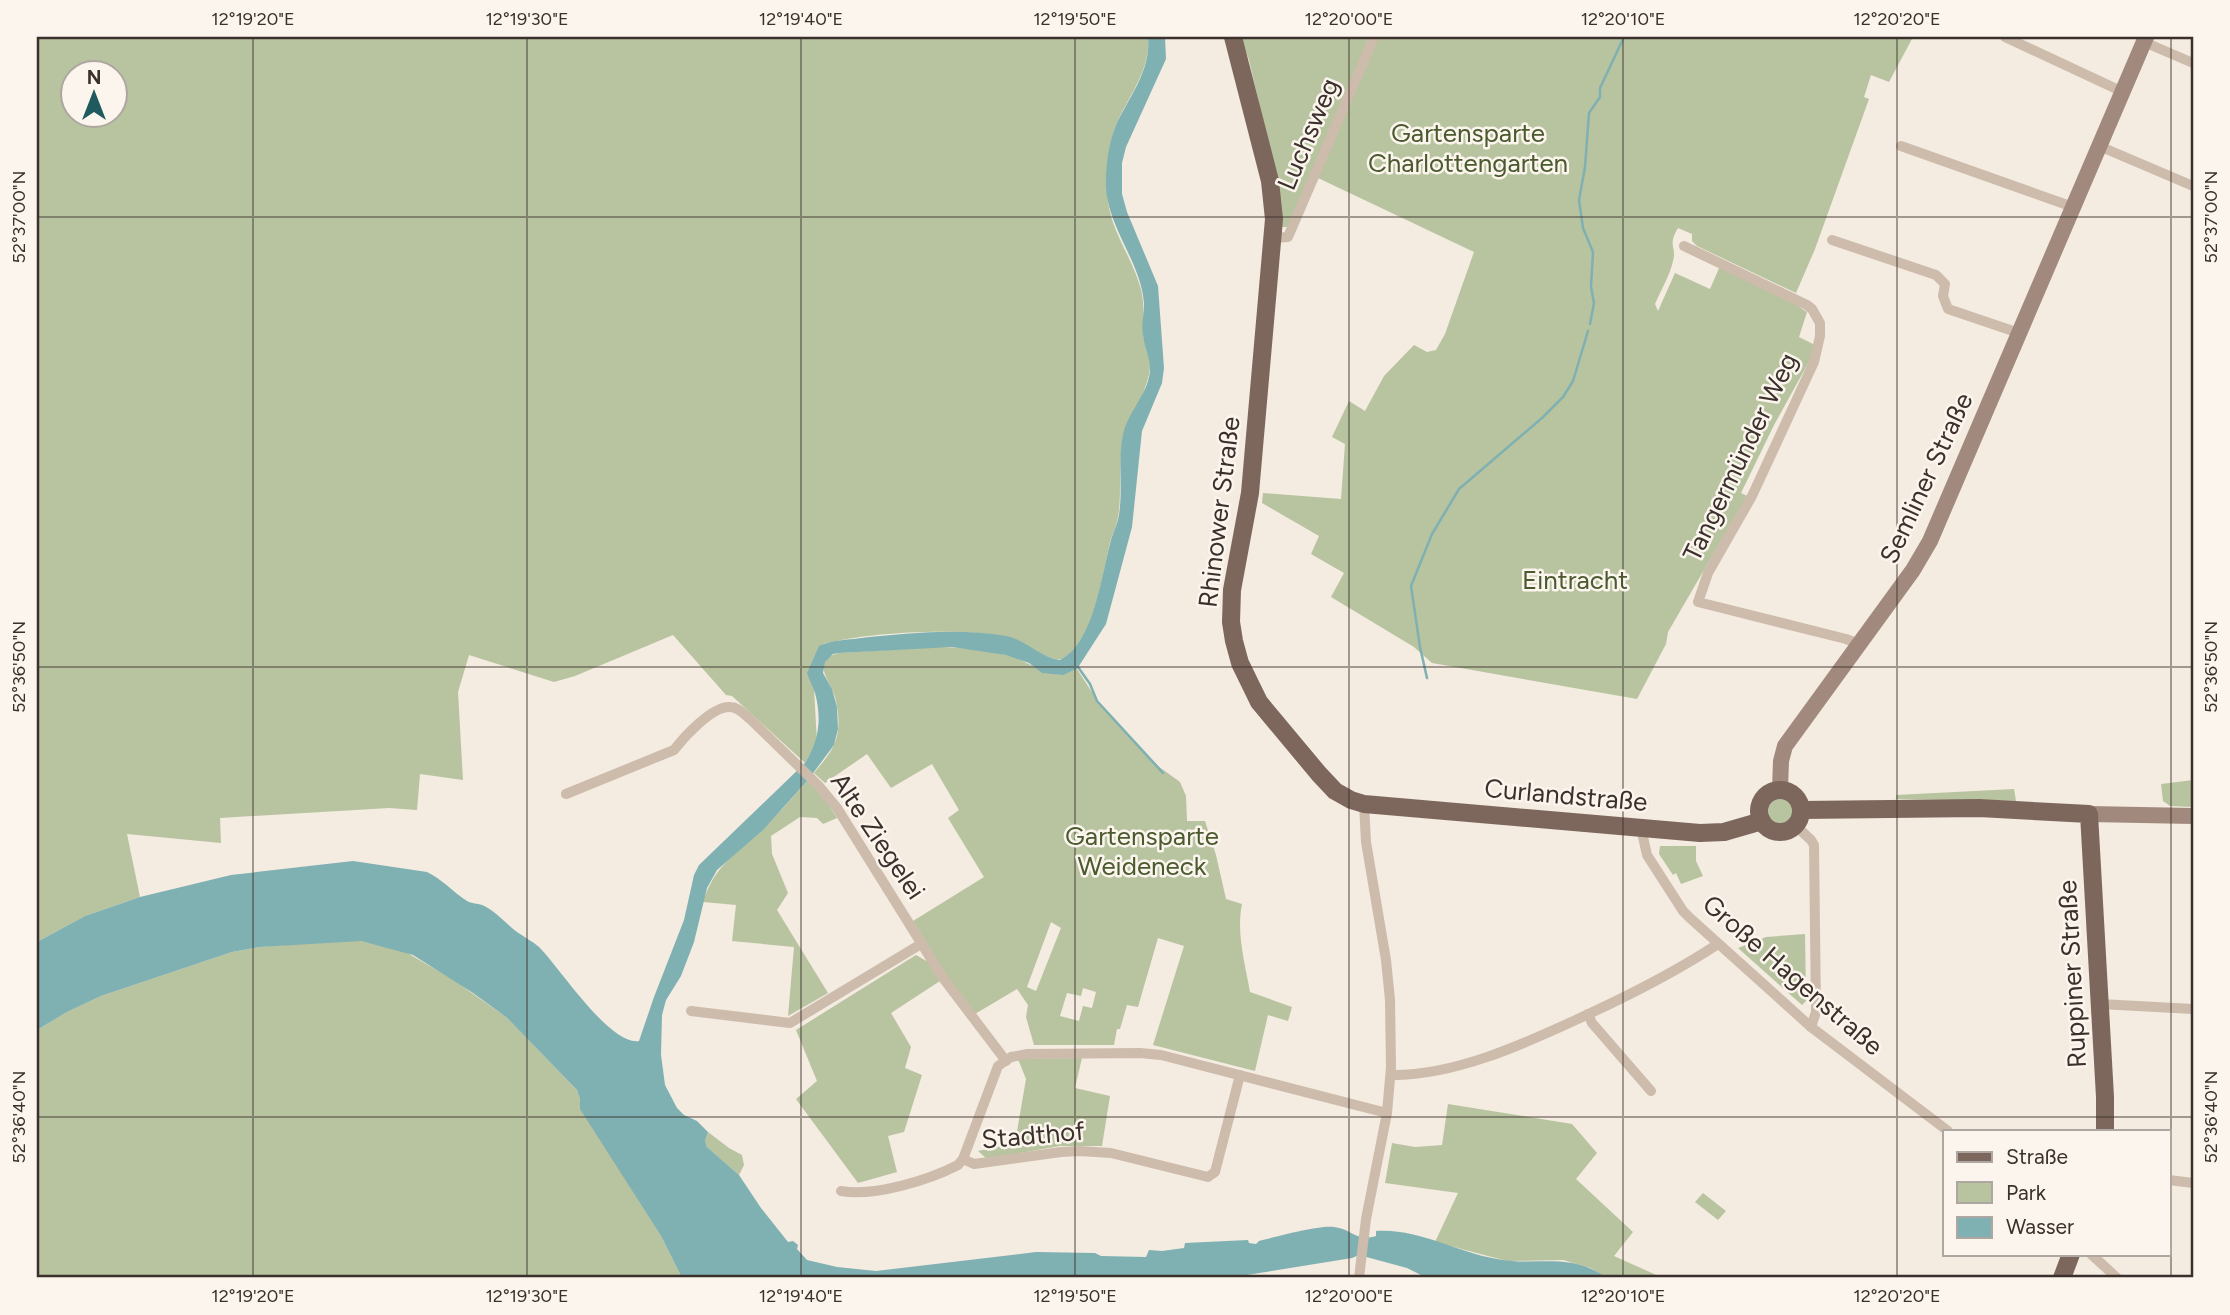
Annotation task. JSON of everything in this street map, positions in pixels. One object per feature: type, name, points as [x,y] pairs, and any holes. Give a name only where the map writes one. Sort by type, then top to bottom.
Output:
[{"type":"main road","name":"Rhinower Straße","points":[[1233,37],[1270,181],[1274,238],[1250,494],[1232,590],[1231,622],[1234,641],[1240,663],[1259,702],[1327,783],[1351,800],[1364,804]]},
{"type":"main road","points":[[1798,818],[1795,796],[1780,790],[1768,794],[1759,808],[1762,821],[1767,827],[1777,831],[1785,831],[1798,818],[1979,808],[2089,814]]},
{"type":"main road","name":"Curlandstraße","points":[[1364,804],[1700,833],[1724,832],[1762,821]]},
{"type":"main road","name":"Ruppiner Straße","points":[[2089,814],[2105,1130]]},
{"type":"main road","points":[[2062,1278],[2070,1256]]},
{"type":"street","name":"Luchsweg","points":[[1274,238],[1288,237],[1374,37]]},
{"type":"street","points":[[2005,37],[2123,92]]},
{"type":"street","points":[[2145,39],[2193,63]]},
{"type":"street","name":"Semliner Straße","points":[[1780,790],[1781,761],[1785,746],[1913,570],[1930,541],[2145,39]]},
{"type":"street","points":[[1901,145],[2073,207]]},
{"type":"street","points":[[2099,146],[2193,186]]},
{"type":"street","points":[[1832,240],[1936,275],[1945,284],[1943,296],[1948,309],[2019,333]]},
{"type":"street","name":"Tangermünder Weg","points":[[1684,246],[1807,305],[1820,323],[1814,362],[1744,513],[1708,573],[1698,602],[1846,639],[1859,645]]},
{"type":"street","name":"Alte Ziegelei","points":[[566,794],[674,750],[685,735],[716,711],[727,707],[735,708],[749,718],[818,785],[837,808],[943,978],[1006,1061]]},
{"type":"street","points":[[1359,1278],[1391,1075],[1389,988],[1366,842],[1364,804]]},
{"type":"street","points":[[2089,814],[2193,816]]},
{"type":"street","points":[[1798,818],[1814,845],[1816,1012],[1811,1027]]},
{"type":"street","name":"Große Hagenstraße","points":[[1641,828],[1647,855],[1690,918],[1811,1027],[1947,1130]]},
{"type":"street","points":[[691,1011],[790,1023],[921,944]]},
{"type":"street","points":[[1391,1075],[1437,1069],[1484,1058],[1550,1032],[1675,971],[1718,944]]},
{"type":"street","points":[[2100,1004],[2193,1010]]},
{"type":"street","points":[[1588,1014],[1592,1023],[1651,1091]]},
{"type":"street","points":[[963,1159],[998,1066],[1028,1054],[1161,1055],[1387,1113]]},
{"type":"street","name":"Stadthof","points":[[841,1191],[859,1193],[897,1186],[952,1169],[963,1159],[974,1164],[1061,1152],[1111,1153],[1208,1177],[1215,1172],[1240,1074]]},
{"type":"street","points":[[2170,1180],[2193,1183]]},
{"type":"street","points":[[2093,1256],[2117,1278]]},
{"type":"green space","points":[[37,37],[1148,37],[1144,68],[1111,139],[1107,190],[1110,213],[1142,292],[1143,337],[1150,364],[1149,373],[1122,448],[1118,517],[1096,604],[1083,636],[1064,658],[1052,658],[1007,637],[966,632],[864,636],[823,644],[814,689],[817,742],[805,763],[732,696],[726,695],[673,635],[575,676],[554,682],[469,655],[458,692],[463,780],[420,774],[417,810],[389,808],[220,818],[221,843],[127,834],[140,897],[85,916],[37,942]]},
{"type":"green space","name":"Gartensparte Charlottengarten","points":[[1241,37],[1372,37],[1289,227],[1282,227],[1279,188],[1249,60]]},
{"type":"green space","name":"Eintracht","points":[[1378,37],[1913,37],[1889,82],[1871,75],[1864,97],[1869,99],[1815,249],[1796,293],[1697,246],[1692,241],[1692,234],[1678,228],[1675,234],[1672,266],[1655,304],[1658,311],[1675,273],[1710,289],[1720,266],[1789,300],[1807,312],[1799,337],[1815,345],[1810,360],[1741,493],[1747,496],[1668,632],[1666,644],[1637,699],[1432,663],[1414,647],[1331,597],[1344,573],[1311,554],[1319,536],[1262,503],[1263,493],[1341,499],[1345,444],[1332,437],[1349,401],[1365,411],[1384,376],[1414,345],[1427,352],[1436,350],[1445,334],[1474,252],[1318,178]]},
{"type":"green space","name":"Gartensparte Weideneck","points":[[954,648],[1007,655],[1049,673],[1067,673],[1077,669],[1097,700],[1158,766],[1180,782],[1186,796],[1187,821],[1205,821],[1226,899],[1242,904],[1241,937],[1250,992],[1292,1007],[1288,1021],[1268,1015],[1255,1071],[1153,1045],[1184,946],[1158,938],[1138,1007],[1127,1005],[1114,1045],[1034,1045],[1026,1017],[1028,1005],[1017,989],[975,1014],[947,976],[913,921],[984,877],[948,818],[959,810],[932,764],[891,788],[867,754],[825,783],[814,773],[836,741],[837,706],[823,666],[830,656],[839,653]],"holes":[[[1051,922],[1061,928],[1036,991],[1027,987]],[[1083,988],[1096,992],[1092,1008],[1083,1006],[1079,1021],[1060,1016],[1067,993],[1081,996]]]},
{"type":"green space","points":[[808,780],[837,818],[823,824],[817,818],[800,817],[771,836],[772,854],[788,893],[777,910],[828,993],[788,1016],[794,947],[732,941],[736,905],[703,902],[720,869],[780,812]]},
{"type":"green space","points":[[2193,780],[2193,807],[2170,806],[2163,801],[2161,784]]},
{"type":"green space","points":[[2014,789],[2016,801],[1896,799],[1896,795]]},
{"type":"green space","points":[[1780,797],[1790,801],[1794,811],[1790,821],[1780,825],[1770,821],[1766,811],[1770,801]]},
{"type":"green space","points":[[1660,846],[1696,846],[1696,861],[1703,876],[1681,884],[1676,873],[1673,875],[1659,854]]},
{"type":"green space","points":[[1805,934],[1806,1001],[1802,1005],[1738,948],[1766,937]]},
{"type":"green space","points":[[361,941],[404,951],[452,979],[506,1017],[577,1090],[580,1107],[661,1236],[682,1278],[37,1278],[37,1030],[101,996],[232,952]]},
{"type":"green space","points":[[916,955],[928,962],[940,981],[891,1013],[911,1047],[905,1068],[922,1075],[904,1132],[888,1136],[897,1172],[858,1183],[796,1099],[817,1081],[796,1030]]},
{"type":"green space","points":[[1082,1058],[1075,1088],[1110,1096],[1102,1146],[1060,1146],[987,1159],[978,1151],[1015,1143],[1026,1079],[1018,1059]]},
{"type":"green space","points":[[1448,1104],[1572,1124],[1597,1153],[1576,1179],[1633,1232],[1614,1256],[1663,1278],[1607,1278],[1591,1268],[1563,1260],[1507,1261],[1435,1242],[1458,1193],[1385,1183],[1392,1143],[1415,1147],[1442,1145]]},
{"type":"green space","points":[[708,1132],[742,1155],[744,1165],[739,1175],[707,1147],[705,1141]]},
{"type":"green space","points":[[1703,1193],[1726,1211],[1718,1220],[1695,1202]]},
{"type":"water","points":[[1148,37],[1165,37],[1166,59],[1126,147],[1122,163],[1122,194],[1158,286],[1164,368],[1162,383],[1142,431],[1132,527],[1106,624],[1077,669],[1063,675],[1042,673],[1029,663],[1006,655],[952,647],[839,653],[833,654],[825,662],[823,673],[832,689],[837,707],[838,729],[834,745],[808,780],[763,830],[717,870],[707,888],[694,942],[681,976],[666,1000],[662,1015],[661,1055],[665,1085],[677,1108],[708,1132],[705,1141],[707,1147],[739,1175],[788,1242],[793,1241],[798,1245],[797,1249],[807,1260],[837,1267],[876,1271],[1036,1252],[1146,1257],[1149,1250],[1184,1248],[1185,1243],[1248,1240],[1249,1243],[1256,1244],[1308,1229],[1334,1227],[1364,1237],[1376,1236],[1376,1231],[1407,1233],[1497,1259],[1566,1262],[1593,1270],[1607,1278],[1427,1278],[1407,1268],[1359,1255],[1228,1278],[682,1278],[661,1236],[580,1109],[577,1090],[506,1017],[413,955],[361,941],[260,947],[232,952],[101,996],[37,1030],[37,942],[85,916],[140,897],[231,875],[353,861],[427,872],[467,901],[487,907],[539,947],[600,1019],[627,1039],[639,1041],[684,920],[694,875],[699,865],[805,763],[810,755],[818,730],[818,712],[815,693],[807,673],[819,646],[840,640],[897,634],[971,632],[1013,638],[1046,656],[1060,660],[1072,652],[1081,639],[1095,606],[1118,520],[1123,435],[1144,392],[1150,371],[1142,331],[1144,304],[1141,288],[1110,210],[1106,177],[1112,137],[1143,72]]},
{"type":"waterway","points":[[1590,324],[1594,303],[1591,287],[1593,252],[1583,228],[1579,200],[1585,167],[1589,113],[1600,97],[1600,88],[1624,37]]},
{"type":"waterway","points":[[1427,678],[1411,586],[1432,534],[1459,489],[1563,397],[1573,381],[1588,331]]},
{"type":"waterway","points":[[1078,667],[1090,684],[1097,701],[1163,773]]}]
